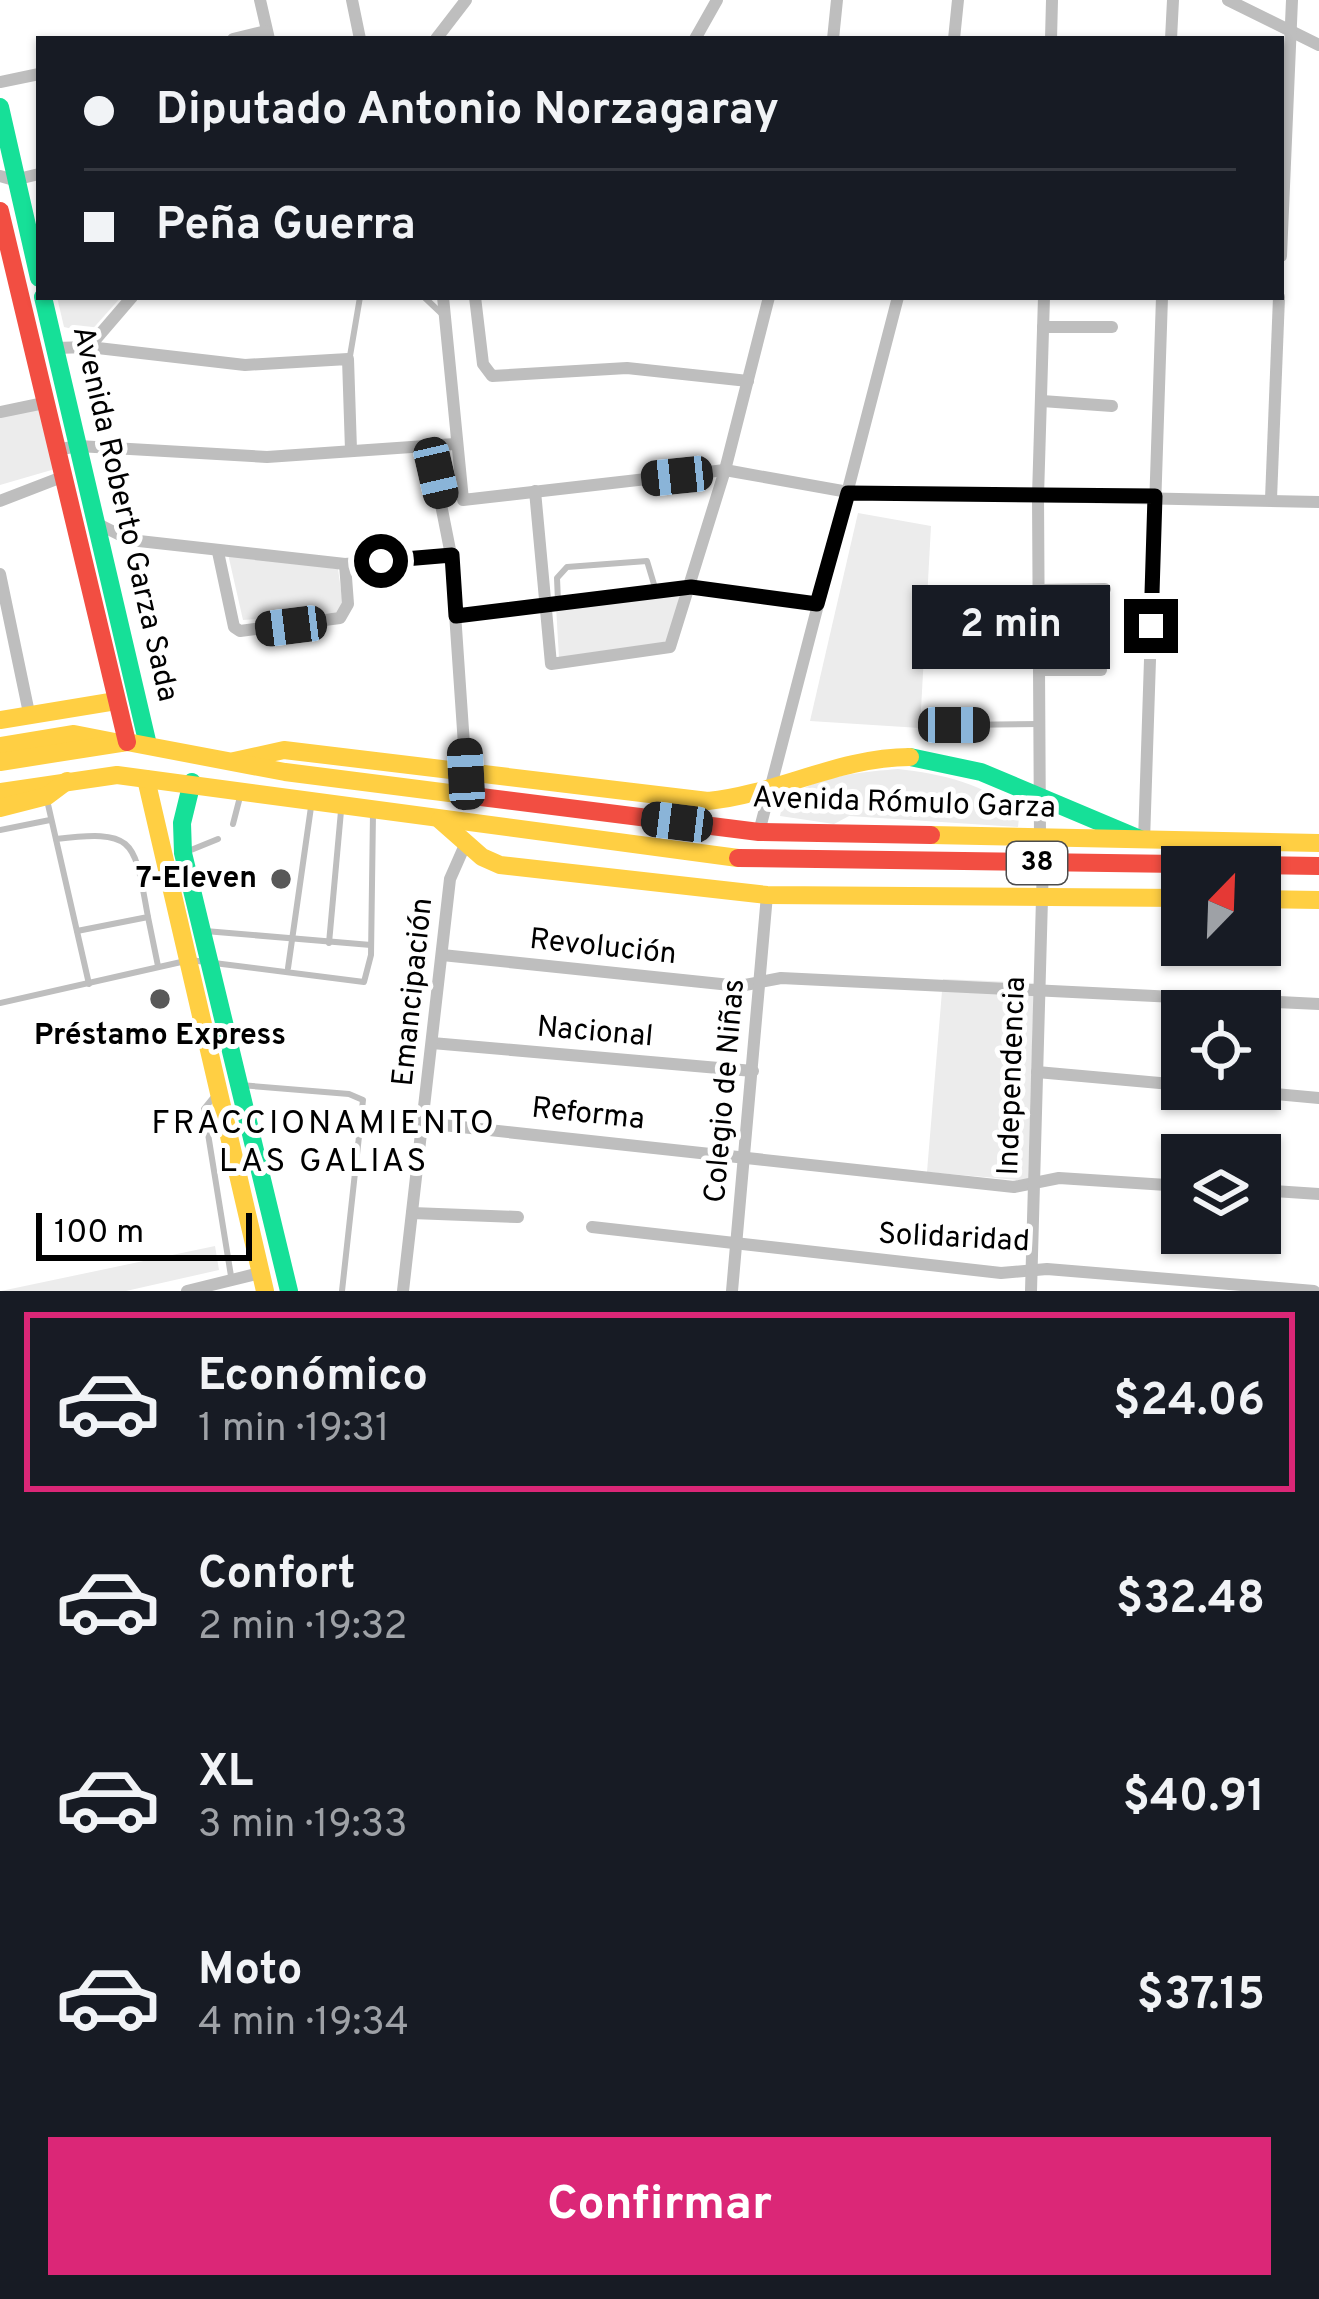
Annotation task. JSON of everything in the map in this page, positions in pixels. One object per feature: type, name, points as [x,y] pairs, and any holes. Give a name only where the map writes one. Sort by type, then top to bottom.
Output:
[{"type":"street","points":[[260,0],[268,35]]},
{"type":"street","points":[[352,0],[359,36]]},
{"type":"street","points":[[438,36],[466,0]]},
{"type":"street","points":[[696,36],[717,0]]},
{"type":"street","points":[[833,36],[837,0]]},
{"type":"street","points":[[954,36],[958,0]]},
{"type":"street","points":[[1051,36],[1052,0]]},
{"type":"street","points":[[1171,36],[1172,0]]},
{"type":"street","points":[[1228,0],[1319,45]]},
{"type":"street","points":[[1284,181],[1292,0]]},
{"type":"street","points":[[0,82],[36,75]]},
{"type":"street","points":[[0,107],[7,178],[36,250]]},
{"type":"street","name":"Avenida Roberto Garza Sada","points":[[0,212],[116,701],[132,743]]},
{"type":"street","name":"Avenida Roberto Garza Sada","points":[[44,300],[78,446],[132,743]]},
{"type":"street","points":[[89,347],[129,300]]},
{"type":"street","points":[[442,300],[463,500],[725,470],[848,493],[1319,502]]},
{"type":"street","points":[[475,300],[483,364],[490,375],[628,368],[748,381]]},
{"type":"street","points":[[535,491],[553,602],[548,659],[556,665],[670,647],[725,470],[768,300]]},
{"type":"street","points":[[760,832],[897,300]]},
{"type":"street","points":[[1040,838],[1038,496],[1044,300]]},
{"type":"street","points":[[1144,841],[1162,300]]},
{"type":"street","points":[[1271,499],[1279,300]]},
{"type":"street","points":[[1043,327],[1112,327]]},
{"type":"street","points":[[55,348],[89,347],[245,365],[348,359],[351,450]]},
{"type":"street","points":[[1042,401],[1112,406]]},
{"type":"street","points":[[0,412],[44,403]]},
{"type":"street","points":[[429,444],[452,555],[466,774]]},
{"type":"street","points":[[56,450],[78,446],[267,457],[454,444]]},
{"type":"street","points":[[0,501],[62,477]]},
{"type":"street","points":[[70,508],[116,536],[218,552],[345,564],[452,555]]},
{"type":"street","points":[[218,552],[234,627],[240,632],[340,618],[349,604],[345,564]]},
{"type":"street","points":[[0,574],[6,627],[29,713]]},
{"type":"street","points":[[456,616],[691,587],[817,604]]},
{"type":"street","points":[[1039,590],[1105,590]]},
{"type":"street","points":[[1039,670],[1101,670]]},
{"type":"street","points":[[0,719],[116,701]]},
{"type":"street","name":"Avenida Rómulo Garza","points":[[0,746],[74,734],[479,799],[760,832],[1319,843]]},
{"type":"street","name":"Avenida Rómulo Garza","points":[[0,762],[132,743]]},
{"type":"street","name":"Avenida Rómulo Garza","points":[[234,760],[284,750],[708,801],[751,797],[812,771],[920,757],[1039,797],[1144,841]]},
{"type":"street","points":[[0,808],[47,796],[69,778]]},
{"type":"street","name":"Avenida Rómulo Garza","points":[[0,792],[69,778],[192,782],[373,813],[754,860],[1319,866]]},
{"type":"street","points":[[146,778],[174,855],[230,1088],[289,1291]]},
{"type":"street","points":[[174,855],[192,782]]},
{"type":"street","points":[[440,820],[488,862],[514,868],[767,895],[1161,898]]},
{"type":"street","name":"Emancipación","points":[[403,1291],[450,879],[465,845]]},
{"type":"street","name":"Independencia","points":[[1031,1291],[1043,863]]},
{"type":"street","name":"Colegio de Niñas","points":[[732,1291],[767,895]]},
{"type":"street","points":[[1281,899],[1319,900]]},
{"type":"street","name":"Revolución","points":[[442,955],[759,987],[781,978],[1319,1004]]},
{"type":"street","name":"Nacional","points":[[432,1043],[753,1071]]},
{"type":"street","points":[[1036,1072],[1161,1083]]},
{"type":"street","points":[[187,1291],[232,1280],[263,1282],[230,1088]]},
{"type":"street","points":[[1281,1094],[1319,1098]]},
{"type":"street","name":"Reforma","points":[[424,1123],[1014,1187],[1033,1183]]},
{"type":"street","points":[[1033,1183],[1059,1178],[1161,1185]]},
{"type":"street","points":[[1281,1191],[1319,1194]]},
{"type":"street","points":[[412,1213],[518,1217]]},
{"type":"street","name":"Solidaridad","points":[[592,1227],[1001,1273],[1031,1269],[1314,1291]]},
{"type":"lane","points":[[348,359],[359,300]]},
{"type":"lane","points":[[427,300],[444,315]]},
{"type":"lane","points":[[553,602],[557,578],[567,567],[647,561],[656,591]]},
{"type":"lane","points":[[954,725],[1039,724]]},
{"type":"lane","points":[[233,824],[242,792]]},
{"type":"lane","points":[[47,796],[89,984]]},
{"type":"lane","points":[[288,968],[311,804]]},
{"type":"lane","points":[[329,943],[342,807]]},
{"type":"lane","points":[[0,1003],[198,960],[288,968],[364,982],[371,945],[373,813]]},
{"type":"lane","points":[[0,830],[50,820]]},
{"type":"lane","points":[[56,839],[105,833],[125,841],[141,878],[158,968]]},
{"type":"lane","points":[[174,855],[218,839]]},
{"type":"lane","points":[[77,931],[148,917]]},
{"type":"lane","points":[[192,931],[371,945]]},
{"type":"lane","points":[[232,1280],[204,1109],[230,1088],[349,1094],[364,1100],[342,1291]]},
{"type":"shaded area","points":[[58,300],[118,300],[89,333],[64,327]]},
{"type":"shaded area","points":[[39,406],[55,469],[0,485],[0,417]]},
{"type":"shaded area","points":[[858,513],[931,526],[920,728],[810,721]]},
{"type":"shaded area","points":[[228,554],[338,569],[344,612],[243,620]]},
{"type":"shaded area","points":[[683,590],[671,644],[559,658],[556,606]]},
{"type":"shaded area","points":[[898,769],[979,788],[1019,817],[1018,827],[849,816],[834,824],[780,816],[786,803],[813,784]]},
{"type":"shaded area","points":[[943,979],[1034,983],[1028,1181],[927,1172]]},
{"type":"shaded area","points":[[215,1246],[219,1270],[126,1291],[1,1291]]},
{"type":"traffic: fast","points":[[0,107],[36,265]]},
{"type":"traffic: fast","points":[[44,300],[148,745]]},
{"type":"traffic: fast","points":[[910,757],[981,772],[1140,839]]},
{"type":"traffic: fast","points":[[192,782],[182,823],[183,853],[289,1291]]},
{"type":"traffic: slow","points":[[0,720],[116,701]]},
{"type":"traffic: slow","points":[[0,746],[74,734],[120,743]]},
{"type":"traffic: slow","points":[[0,762],[127,742],[285,772],[473,796]]},
{"type":"traffic: slow","points":[[234,761],[284,750],[708,801],[859,763],[910,757]]},
{"type":"traffic: slow","points":[[0,792],[117,775],[738,858]]},
{"type":"traffic: slow","points":[[146,779],[265,1291]]},
{"type":"traffic: slow","points":[[0,808],[47,796],[67,781]]},
{"type":"traffic: slow","points":[[440,820],[482,857],[500,865],[767,895],[1161,898]]},
{"type":"traffic: slow","points":[[931,835],[1319,843]]},
{"type":"traffic: slow","points":[[1281,899],[1319,900]]},
{"type":"traffic: jam","points":[[0,211],[127,742]]},
{"type":"traffic: jam","points":[[473,796],[759,832],[931,835]]},
{"type":"traffic: jam","points":[[738,858],[1319,866]]},
{"type":"place","name":"7-Eleven","points":[[281,879]]},
{"type":"place","name":"Préstamo Express","points":[[160,999]]},
{"type":"district","name":"FRACCIONAMIENTO LAS GALIAS","points":[[324,1144]]},
{"type":"route","points":[[381,561],[452,555],[456,616],[691,587],[718,587],[817,604],[848,493],[1155,496],[1151,626]]}]
